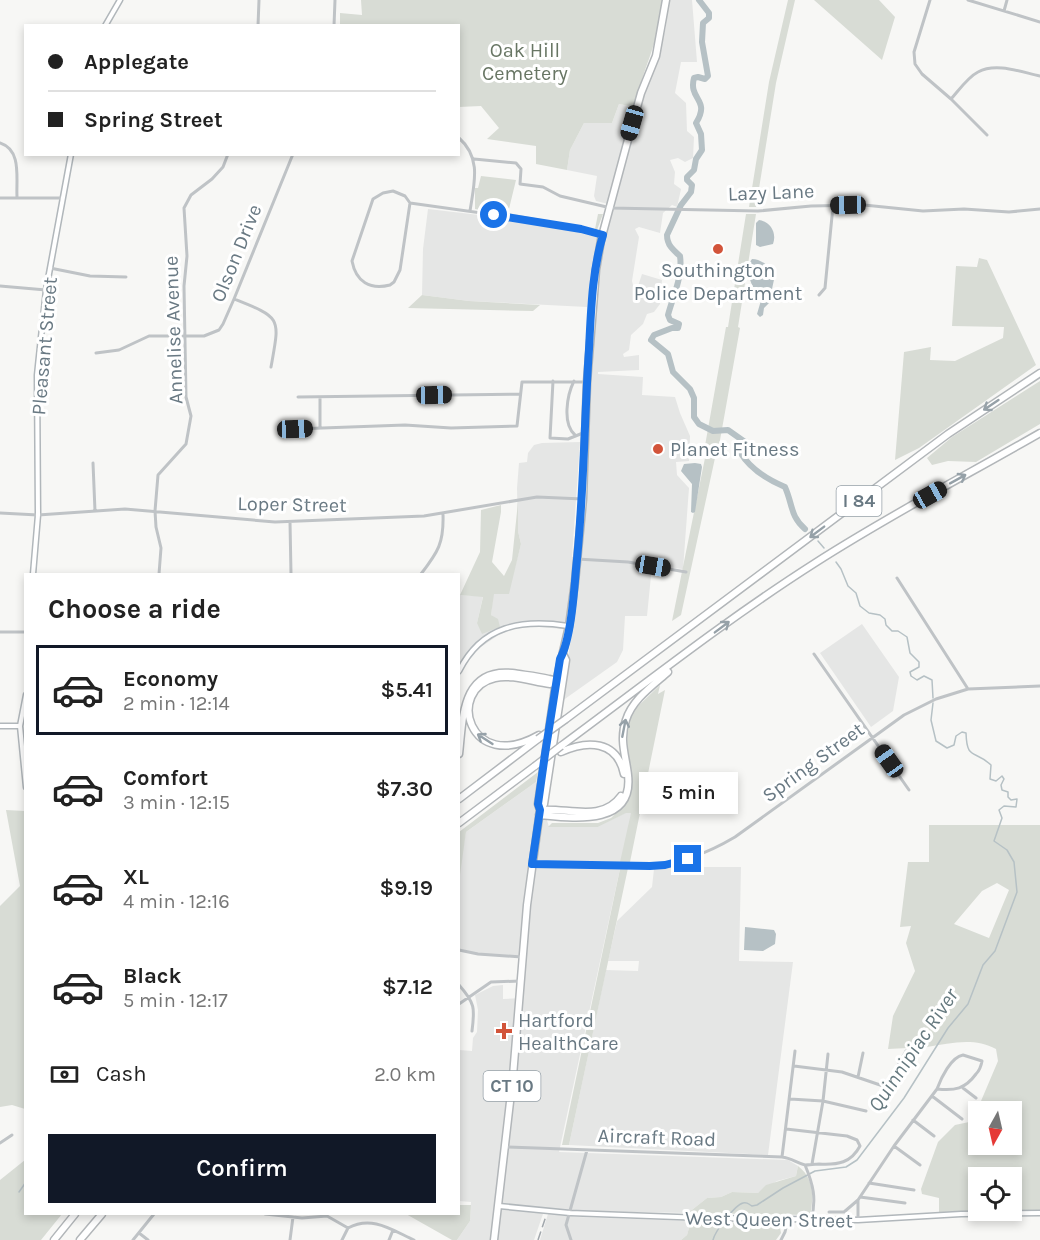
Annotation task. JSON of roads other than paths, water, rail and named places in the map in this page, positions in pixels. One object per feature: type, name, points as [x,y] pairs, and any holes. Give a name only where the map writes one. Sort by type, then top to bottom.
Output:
[{"type":"highway","name":"CT 10","points":[[494,1240],[506,1147],[522,957],[540,813],[540,794],[559,683],[560,659],[569,626],[578,559],[583,499],[587,382],[596,270],[603,235],[641,93],[656,56],[666,0]]},
{"type":"highway","name":"I 84","points":[[539,737],[948,434],[1040,373]]},
{"type":"highway","name":"I 84","points":[[655,680],[707,638],[838,548],[1040,434]]},
{"type":"highway","points":[[460,747],[467,698],[479,681],[490,675],[501,673],[550,679],[559,683]]},
{"type":"highway","points":[[539,737],[513,746],[490,744],[480,737],[471,723],[469,714],[471,700],[478,688],[486,681],[496,678],[559,683]]},
{"type":"highway","points":[[460,822],[655,680]]},
{"type":"highway","points":[[540,813],[598,817],[617,807],[624,798],[628,784],[622,741],[625,722],[632,706],[655,680]]},
{"type":"highway","points":[[460,798],[539,737]]},
{"type":"highway","points":[[540,813],[597,812],[611,806],[622,792],[625,780],[623,767],[611,751],[590,744],[561,749]]},
{"type":"highway","points":[[54,1240],[74,1215]]},
{"type":"highway","points":[[80,1240],[101,1215]]},
{"type":"street","points":[[106,24],[120,0]]},
{"type":"street","points":[[258,24],[259,0]]},
{"type":"street","points":[[334,24],[335,0]]},
{"type":"street","points":[[930,0],[915,52],[915,64],[922,74],[987,135]]},
{"type":"street","points":[[968,0],[1040,22]]},
{"type":"street","points":[[1004,11],[1007,0]]},
{"type":"street","points":[[951,99],[974,75],[990,68],[1003,68],[1040,75]]},
{"type":"street","points":[[460,139],[468,146],[474,159],[475,172],[470,211]]},
{"type":"street","points":[[0,143],[11,149],[15,157],[17,197]]},
{"type":"street","name":"Pleasant Street","points":[[33,573],[38,515],[37,375],[46,290],[71,156]]},
{"type":"street","name":"Annelise Avenue","points":[[159,573],[161,548],[155,511],[158,475],[186,444],[191,416],[186,397],[184,286],[187,256],[184,208],[191,195],[223,167],[227,156]]},
{"type":"street","name":"Olson Drive","points":[[185,336],[204,336],[219,330],[223,324],[292,156]]},
{"type":"street","name":"Lazy Lane","points":[[474,159],[519,165],[522,169],[520,184],[543,187],[560,196],[611,208],[758,210],[864,205],[928,211],[964,209],[1009,212],[1040,208]]},
{"type":"street","points":[[410,203],[398,275],[390,285],[376,288],[369,285],[354,269],[352,261],[373,200],[383,193],[393,191],[405,196],[410,203],[581,229],[603,235]]},
{"type":"street","points":[[0,198],[63,198]]},
{"type":"street","points":[[819,295],[825,288],[833,206]]},
{"type":"street","points":[[50,268],[90,276],[126,276]]},
{"type":"street","points":[[0,286],[46,290]]},
{"type":"street","points":[[234,299],[265,312],[276,324],[278,332],[272,368]]},
{"type":"street","points":[[96,353],[119,351],[149,336],[185,336]]},
{"type":"street","points":[[553,381],[550,438],[568,439],[585,432]]},
{"type":"street","points":[[574,381],[568,394],[568,425],[574,435]]},
{"type":"street","points":[[295,429],[405,425],[451,428],[517,426],[522,382],[587,382]]},
{"type":"street","points":[[298,397],[520,394]]},
{"type":"street","points":[[320,397],[320,428]]},
{"type":"street","points":[[93,463],[96,511]]},
{"type":"street","name":"Loper Street","points":[[0,513],[38,515],[125,509],[290,522],[382,519],[442,514],[535,497],[583,499]]},
{"type":"street","points":[[422,573],[441,544],[442,514]]},
{"type":"street","points":[[290,522],[291,573]]},
{"type":"street","points":[[578,559],[628,562],[686,572]]},
{"type":"street","points":[[897,578],[968,689]]},
{"type":"street","points":[[460,669],[479,644],[504,628],[534,623],[569,626]]},
{"type":"street","points":[[0,632],[24,632]]},
{"type":"street","points":[[814,654],[909,790]]},
{"type":"street","name":"Spring Street","points":[[532,864],[650,866],[688,859],[735,837],[904,715],[936,699],[968,689],[1040,686]]},
{"type":"street","points":[[24,705],[20,726],[24,767]]},
{"type":"street","points":[[0,726],[20,726]]},
{"type":"street","points":[[460,950],[478,954],[522,957]]},
{"type":"street","points":[[460,1003],[491,982],[520,981]]},
{"type":"street","points":[[460,986],[469,996],[475,1009],[472,1031]]},
{"type":"street","points":[[782,1157],[795,1051]]},
{"type":"street","points":[[794,1066],[858,1077],[886,1087],[906,1051]]},
{"type":"street","points":[[858,1077],[863,1053]]},
{"type":"street","points":[[812,1164],[823,1101],[828,1054]]},
{"type":"street","points":[[829,1212],[844,1212],[859,1199],[894,1146],[938,1089],[939,1082],[958,1056],[982,1061],[981,1067],[963,1088],[938,1089]]},
{"type":"street","points":[[963,1088],[976,1098]]},
{"type":"street","points":[[932,1096],[962,1119]]},
{"type":"street","points":[[790,1099],[823,1101],[866,1111]]},
{"type":"street","points":[[913,1120],[934,1136]]},
{"type":"street","points":[[786,1130],[818,1132]]},
{"type":"street","name":"Aircraft Road","points":[[506,1147],[782,1157],[792,1158],[805,1165],[834,1165],[844,1163],[857,1151],[860,1144],[853,1137],[818,1132]]},
{"type":"street","points":[[0,1143],[12,1135]]},
{"type":"street","points":[[894,1146],[920,1165]]},
{"type":"street","points":[[571,1240],[566,1225],[587,1150]]},
{"type":"street","points":[[805,1165],[815,1201],[811,1220]]},
{"type":"street","points":[[869,1183],[914,1190]]},
{"type":"street","points":[[859,1199],[905,1203]]},
{"type":"street","points":[[858,1220],[859,1199]]},
{"type":"street","name":"West Queen Street","points":[[499,1206],[570,1213],[788,1220],[858,1220],[961,1214],[1040,1213]]},
{"type":"street","points":[[132,1240],[153,1215]]},
{"type":"street","points":[[274,1215],[327,1216],[348,1228]]},
{"type":"street","points":[[290,1240],[293,1217]]},
{"type":"street","points":[[781,1240],[788,1220]]},
{"type":"street","points":[[342,1240],[348,1228],[365,1221],[375,1222],[414,1240]]},
{"type":"street","points":[[389,1240],[393,1230]]},
{"type":"street","points":[[139,1233],[148,1240]]},
{"type":"waterway","name":"Quinnipiac River","points":[[699,0],[709,13],[709,18],[703,23],[702,42],[708,76],[705,79],[694,78],[693,85],[701,109],[696,123],[701,134],[702,150],[696,159],[694,170],[687,177],[692,185],[691,192],[681,205],[667,235],[669,244],[680,256],[681,263],[668,315],[670,320],[679,324],[678,328],[654,335],[651,340],[668,354],[673,372],[690,389],[694,398],[694,417],[699,424],[713,431],[728,430],[745,442],[740,452],[744,458],[759,473],[785,487],[794,515],[805,529]]},
{"type":"waterway","name":"Quinnipiac River","points":[[818,541],[824,548]]},
{"type":"waterway","name":"Quinnipiac River","points":[[836,562],[848,586],[856,593],[860,606],[869,613],[880,615],[892,631],[898,631],[907,637],[910,653],[919,662],[919,667],[910,672],[911,676],[917,680],[924,676],[932,680],[933,698]]},
{"type":"waterway","name":"Quinnipiac River","points":[[713,1240],[717,1231],[739,1205],[743,1203],[757,1205],[815,1171],[846,1167],[857,1160],[904,1098],[948,1028],[968,1004],[983,965],[995,951],[1017,892],[1014,862],[1007,850],[994,841],[1002,818],[999,810],[1004,806],[1016,807],[1017,799],[1011,800],[1008,792],[1002,790],[1001,785],[1004,779],[1002,776],[996,781],[990,779],[991,765],[972,754],[968,748],[966,733],[962,732],[956,736],[954,745],[947,748],[936,741],[931,720],[933,703]]},
{"type":"waterway","points":[[19,1192],[24,1185]]},
{"type":"railway","points":[[538,1240],[546,1216]]},
{"type":"place","name":"Southington Police Department","points":[[718,249]]},
{"type":"place","name":"Planet Fitness","points":[[658,449]]},
{"type":"place","name":"Hartford HealthCare","points":[[504,1031]]},
{"type":"park label","name":"Oak Hill Cemetery","points":[[525,62]]}]
